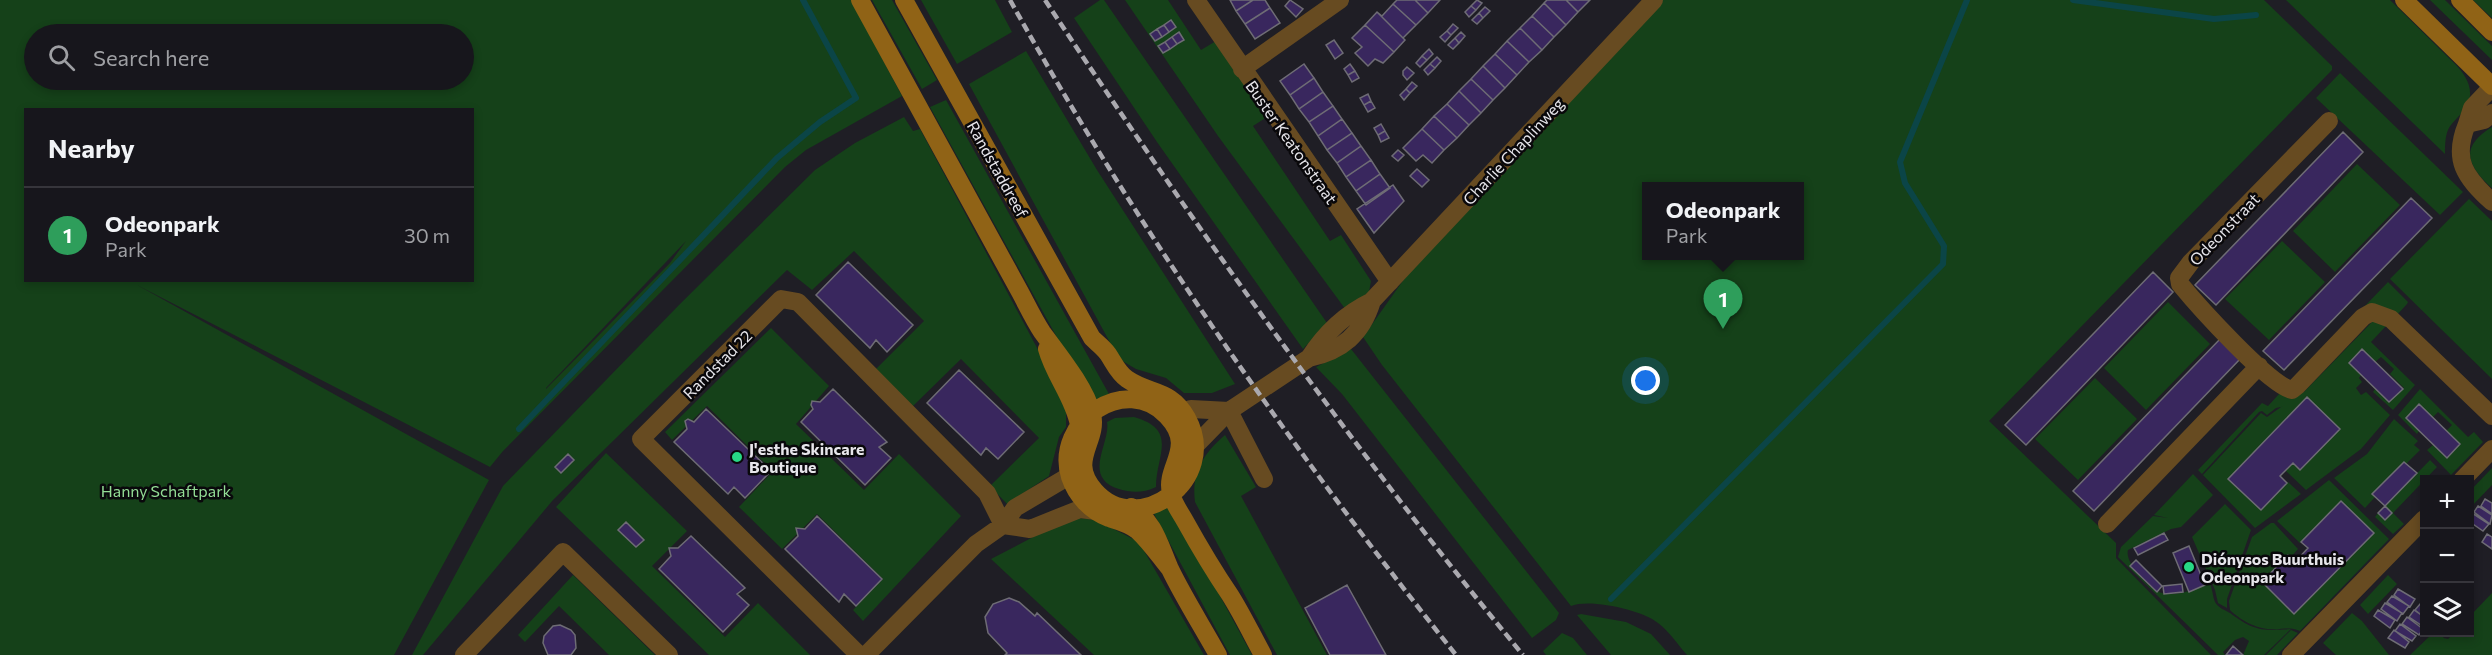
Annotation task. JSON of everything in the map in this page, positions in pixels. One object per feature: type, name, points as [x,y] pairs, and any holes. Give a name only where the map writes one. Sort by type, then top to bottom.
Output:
[{"type":"main road","points":[[860,0],[1041,330],[1062,358],[1092,411],[1093,428],[1084,455],[1084,465],[1090,484],[1088,495]]},
{"type":"main road","name":"Randstaddreef","points":[[904,0],[1092,338],[1107,352],[1127,379],[1167,396],[1174,414]]},
{"type":"main road","points":[[2404,0],[2492,87]]},
{"type":"main road","points":[[2460,0],[2492,32]]},
{"type":"main road","points":[[1041,330],[1050,362],[1077,415],[1079,425]]},
{"type":"main road","name":"Randstaddreef","points":[[1092,338],[1095,355],[1113,384],[1128,400]]},
{"type":"main road","points":[[1088,495],[1112,504],[1131,507],[1156,503],[1177,490],[1192,467],[1194,447],[1191,429],[1174,414],[1149,404],[1128,400],[1109,402],[1092,411],[1079,425],[1069,451],[1069,476],[1088,495],[1096,512],[1137,531],[1170,569]]},
{"type":"main road","points":[[1174,414],[1179,443],[1177,463],[1170,480],[1177,490],[1184,492],[1224,569],[1231,596],[1263,655]]},
{"type":"main road","points":[[1131,507],[1143,515],[1151,525],[1170,569],[1218,655]]},
{"type":"street","name":"Buster Keatonstraat","points":[[1196,0],[1390,282]]},
{"type":"street","points":[[1242,69],[1340,0]]},
{"type":"street","name":"Charlie Chaplinweg","points":[[1194,447],[1229,411],[1309,358],[1319,343],[1339,323],[1355,309],[1371,303],[1654,0]]},
{"type":"street","points":[[2492,87],[2472,108],[2461,140],[2460,152],[2463,169],[2478,190],[2492,202]]},
{"type":"street","points":[[2467,124],[2484,120],[2492,113]]},
{"type":"street","name":"Odeonstraat","points":[[2329,121],[2179,278],[2180,284],[2259,366],[2286,389],[2292,390],[2363,317],[2372,312],[2391,319],[2492,416]]},
{"type":"street","name":"Randstad 22","points":[[859,655],[641,440],[781,300],[798,302],[922,426],[987,493],[1003,525]]},
{"type":"street","points":[[2107,524],[2259,366]]},
{"type":"street","points":[[1174,414],[1191,410],[1229,411],[1264,479]]},
{"type":"street","points":[[2467,475],[2492,448]]},
{"type":"street","points":[[866,655],[970,550],[1003,525],[1015,508],[1069,476]]},
{"type":"street","points":[[1003,525],[1025,522],[1088,495]]},
{"type":"street","points":[[1003,525],[1030,529],[1080,509],[1096,512]]},
{"type":"street","points":[[2291,655],[2420,523]]},
{"type":"street","points":[[464,655],[563,552],[669,655]]},
{"type":"green space","name":"Hanny Schaftpark","points":[[0,0],[851,0],[902,96],[806,150],[785,167],[503,451],[490,467],[137,285],[489,480],[394,655],[0,655]],"holes":[[[686,241],[670,263],[546,389],[546,388]]]},
{"type":"green space","points":[[872,0],[892,0],[937,80],[922,89]]},
{"type":"green space","points":[[921,0],[995,0],[1012,32],[957,64]]},
{"type":"green space","points":[[1100,0],[1104,0],[1327,323],[1303,349],[1157,142],[1074,18]]},
{"type":"green space","points":[[1125,0],[1168,0],[1201,50],[1216,41],[1267,117],[1253,126],[1330,241],[1341,235],[1371,281],[1369,292],[1346,310],[1218,136]]},
{"type":"green space","points":[[1662,0],[2264,0],[2332,66],[2332,70],[1989,421],[2116,543],[2116,558],[2211,655],[1687,655],[1670,634],[1651,618],[1602,604],[1571,606],[1382,365],[1363,337],[1407,275]]},
{"type":"green space","points":[[2286,0],[2390,0],[2455,64],[2463,73],[2470,89],[2469,101],[2448,130],[2445,154]]},
{"type":"green space","points":[[2430,0],[2445,0],[2492,46],[2492,60]]},
{"type":"green space","points":[[2473,0],[2492,0],[2492,18]]},
{"type":"green space","points":[[1026,51],[1097,170],[1235,384],[1212,393],[1184,393],[1166,378],[1136,369],[1119,359],[969,84]]},
{"type":"green space","points":[[2340,73],[2463,192],[2440,215],[2316,98]]},
{"type":"green space","points":[[946,100],[1109,394],[1092,401],[930,107]]},
{"type":"green space","points":[[904,117],[913,131],[920,129],[1059,389],[1066,410],[1066,427],[1059,437],[1049,476],[1007,504],[990,486],[1039,438],[961,359],[913,406],[875,370],[924,321],[854,251],[812,290],[787,270],[553,500],[423,655],[412,655],[503,486],[679,305],[815,170],[855,143]]},
{"type":"green space","points":[[2492,127],[2492,188],[2472,165],[2470,157],[2474,142]]},
{"type":"green space","points":[[2357,164],[2400,205],[2335,272],[2293,231]]},
{"type":"green space","points":[[2469,199],[2492,221],[2492,379],[2390,279]]},
{"type":"green space","points":[[2282,241],[2325,282],[2269,340],[2225,299]]},
{"type":"green space","points":[[2388,282],[2408,302],[2396,316],[2363,308]]},
{"type":"green space","points":[[2168,302],[2210,344],[2146,410],[2104,368]]},
{"type":"green space","points":[[2372,322],[2386,326],[2371,342],[2415,385],[2393,410],[2373,392],[2375,389],[2389,402],[2404,388],[2390,374],[2394,369],[2381,357],[2375,362],[2362,349],[2349,362],[2361,375],[2359,378],[2362,382],[2356,388],[2361,395],[2366,392],[2390,415],[2361,449],[2306,490],[2286,471],[2293,463],[2300,470],[2307,398],[2228,479],[2261,510],[2288,482],[2301,494],[2255,528],[2198,470],[2262,403],[2268,406],[2280,393],[2286,397],[2304,392]],"holes":[[[2281,407],[2267,417],[2261,413],[2202,474],[2259,412],[2262,411],[2267,415]]]},
{"type":"green space","points":[[771,328],[829,386],[796,424],[864,490],[899,454],[961,516],[863,621],[853,610],[883,579],[817,514],[782,549],[739,507],[773,471],[707,406],[672,440],[665,432]]},
{"type":"green space","points":[[1351,349],[1559,613],[1556,620],[1532,638],[1342,394],[1316,367]]},
{"type":"green space","points":[[2095,378],[2137,419],[2078,480],[2035,439]]},
{"type":"green space","points":[[2420,389],[2468,437],[2474,432],[2483,442],[2451,475],[2427,450],[2433,445],[2447,458],[2460,444],[2446,431],[2452,425],[2438,412],[2433,417],[2419,405],[2406,418],[2419,431],[2417,434],[2398,415]]},
{"type":"green space","points":[[1134,417],[1148,422],[1156,429],[1161,436],[1162,445],[1156,487],[1138,492],[1119,489],[1108,484],[1100,468],[1107,422],[1115,418]]},
{"type":"green space","points":[[2394,419],[2418,441],[2414,445],[2420,450],[2406,464],[2403,463],[2372,494],[2375,497],[2365,508],[2334,478],[2367,454]]},
{"type":"green space","points":[[1225,435],[1256,487],[1241,496],[1327,655],[1277,655],[1195,502],[1197,472],[1205,456]]},
{"type":"green space","points":[[606,453],[687,531],[652,566],[725,637],[758,603],[810,655],[709,655],[556,507]]},
{"type":"green space","points":[[2430,460],[2437,467],[2429,475],[2420,475],[2420,485],[2393,513],[2404,524],[2393,534],[2375,517],[2378,513],[2386,520],[2392,513],[2385,506]]},
{"type":"green space","points":[[2492,468],[2492,485],[2474,504],[2474,487]]},
{"type":"green space","points":[[2193,474],[2213,495],[2181,527],[2171,529],[2128,550],[2130,562],[2139,575],[2157,591],[2167,594],[2184,592],[2205,585],[2204,582],[2208,581],[2216,604],[2246,623],[2265,630],[2291,629],[2264,655],[2243,655],[2249,641],[2243,637],[2235,640],[2223,652],[2225,655],[2218,655],[2118,557],[2121,547],[2153,516],[2168,518],[2154,515]]},
{"type":"green space","points":[[2329,480],[2389,539],[2300,631],[2289,628],[2265,629],[2243,620],[2230,610],[2229,601],[2252,537],[2271,523],[2274,523],[2298,549],[2291,557],[2288,555],[2262,582],[2294,614],[2373,533],[2341,501],[2300,543],[2277,521]]},
{"type":"green space","points":[[1170,504],[1252,655],[1230,655],[1153,512]]},
{"type":"green space","points":[[2225,504],[2251,530],[2227,599],[2227,608],[2218,603],[2215,590],[2192,537]]},
{"type":"green space","points":[[1078,518],[1096,520],[1139,542],[1204,655],[1094,655],[991,559],[1037,535]]},
{"type":"green space","points":[[573,575],[655,655],[609,655],[559,606],[525,642],[518,635]]},
{"type":"green space","points":[[2388,575],[2397,584],[2368,614],[2360,605]]},
{"type":"green space","points":[[2492,593],[2492,655],[2410,655],[2429,637],[2448,639],[2450,637],[2474,637],[2474,612]]},
{"type":"green space","points":[[2352,613],[2362,621],[2389,655],[2336,655],[2323,643]]},
{"type":"green space","points":[[1577,615],[1626,622],[1651,634],[1670,655],[1611,655]]},
{"type":"green space","points":[[2291,630],[2298,633],[2277,655],[2266,655]]},
{"type":"green space","points":[[1562,633],[1573,638],[1587,655],[1546,655],[1543,651]]},
{"type":"building","points":[[1230,0],[1253,0],[1236,11]]},
{"type":"building","points":[[1253,0],[1265,0],[1270,8],[1245,24],[1236,11]]},
{"type":"building","points":[[1290,0],[1303,9],[1296,17],[1285,6]]},
{"type":"building","points":[[1397,0],[1415,0],[1428,13],[1416,25],[1393,4]]},
{"type":"building","points":[[1415,0],[1440,0],[1428,13]]},
{"type":"building","points":[[1477,0],[1482,3],[1476,10],[1471,6]]},
{"type":"building","points":[[1547,0],[1566,0],[1578,12],[1566,25],[1544,3]]},
{"type":"building","points":[[1566,0],[1590,0],[1578,12]]},
{"type":"building","points":[[1544,3],[1566,25],[1554,37],[1532,16]]},
{"type":"building","points":[[1393,4],[1416,25],[1403,38],[1377,12],[1382,16]]},
{"type":"building","points":[[1471,6],[1476,10],[1469,17],[1465,12]]},
{"type":"building","points":[[1485,7],[1490,11],[1483,18],[1479,13]]},
{"type":"building","points":[[1270,8],[1280,23],[1255,39],[1245,24]]},
{"type":"building","points":[[1377,12],[1405,40],[1394,52],[1365,25]]},
{"type":"building","points":[[1479,13],[1483,18],[1477,24],[1472,20]]},
{"type":"building","points":[[1532,16],[1554,37],[1542,50],[1520,28]]},
{"type":"building","points":[[1171,20],[1176,27],[1169,32],[1164,25]]},
{"type":"building","points":[[1453,24],[1458,28],[1451,35],[1447,31]]},
{"type":"building","points":[[1164,25],[1169,32],[1162,37],[1157,29]]},
{"type":"building","points":[[1365,25],[1394,52],[1383,63],[1375,59],[1368,66],[1355,53],[1362,47],[1352,38]]},
{"type":"building","points":[[1520,28],[1542,50],[1529,62],[1507,41]]},
{"type":"building","points":[[1157,29],[1162,37],[1155,41],[1150,34]]},
{"type":"building","points":[[1447,31],[1451,35],[1445,42],[1440,37]]},
{"type":"building","points":[[1179,32],[1184,40],[1177,44],[1172,37]]},
{"type":"building","points":[[1461,32],[1465,36],[1459,43],[1455,38]]},
{"type":"building","points":[[1172,37],[1177,44],[1170,49],[1165,42]]},
{"type":"building","points":[[1455,38],[1459,43],[1453,49],[1448,45]]},
{"type":"building","points":[[1334,40],[1343,53],[1335,59],[1326,45]]},
{"type":"building","points":[[1507,41],[1529,62],[1517,75],[1495,54]]},
{"type":"building","points":[[1165,42],[1170,49],[1163,53],[1158,46]]},
{"type":"building","points":[[1429,49],[1433,54],[1427,60],[1422,56]]},
{"type":"building","points":[[1495,54],[1517,75],[1505,88],[1483,66]]},
{"type":"building","points":[[1422,56],[1427,60],[1420,67],[1416,63]]},
{"type":"building","points":[[1437,57],[1441,61],[1435,68],[1430,64]]},
{"type":"building","points":[[1304,64],[1314,78],[1290,95],[1280,81]]},
{"type":"building","points":[[1350,64],[1355,71],[1348,75],[1344,69]]},
{"type":"building","points":[[1430,64],[1435,68],[1428,75],[1424,70]]},
{"type":"building","points":[[1483,66],[1505,88],[1493,100],[1471,79]]},
{"type":"building","points":[[1407,67],[1414,73],[1407,80],[1403,71]]},
{"type":"building","points":[[1355,71],[1359,78],[1352,82],[1348,75]]},
{"type":"building","points":[[1314,78],[1323,92],[1299,109],[1290,95]]},
{"type":"building","points":[[1471,79],[1493,100],[1481,113],[1459,91]]},
{"type":"building","points":[[1412,82],[1417,86],[1410,93],[1406,89]]},
{"type":"building","points":[[1406,89],[1410,93],[1404,100],[1400,95]]},
{"type":"building","points":[[1459,91],[1481,113],[1469,125],[1447,104]]},
{"type":"building","points":[[1323,92],[1333,106],[1309,122],[1299,109]]},
{"type":"building","points":[[1368,94],[1371,101],[1364,105],[1360,98]]},
{"type":"building","points":[[1371,101],[1375,108],[1368,112],[1364,105]]},
{"type":"building","points":[[1447,104],[1469,125],[1457,138],[1434,116]]},
{"type":"building","points":[[1333,106],[1342,119],[1318,136],[1309,122]]},
{"type":"building","points":[[1434,116],[1457,138],[1444,150],[1422,129]]},
{"type":"building","points":[[1342,119],[1352,133],[1327,150],[1318,136]]},
{"type":"building","points":[[1381,124],[1385,131],[1378,135],[1374,128]]},
{"type":"building","points":[[1422,129],[1444,150],[1432,163],[1423,155],[1416,161],[1403,148]]},
{"type":"building","points":[[1385,131],[1389,138],[1381,142],[1378,135]]},
{"type":"building","points":[[2343,132],[2363,152],[2216,305],[2195,285]]},
{"type":"building","points":[[1352,133],[1361,146],[1337,163],[1327,150]]},
{"type":"building","points":[[1361,146],[1371,160],[1346,177],[1337,163]]},
{"type":"building","points":[[1398,150],[1404,155],[1398,161],[1392,156]]},
{"type":"building","points":[[1371,160],[1380,174],[1356,191],[1346,177]]},
{"type":"building","points":[[1417,169],[1429,180],[1422,187],[1410,176]]},
{"type":"building","points":[[1380,174],[1390,188],[1366,205],[1356,191]]},
{"type":"building","points":[[1393,185],[1404,201],[1374,233],[1357,209]]},
{"type":"building","points":[[2411,198],[2432,218],[2284,370],[2263,351]]},
{"type":"building","points":[[848,262],[913,325],[887,352],[876,340],[870,348],[816,295]]},
{"type":"building","points":[[2153,272],[2173,292],[2026,445],[2005,425]]},
{"type":"building","points":[[2221,338],[2241,358],[2094,511],[2073,491]]},
{"type":"building","points":[[2362,349],[2403,389],[2389,402],[2349,363]]},
{"type":"building","points":[[959,370],[1024,432],[998,459],[986,448],[981,455],[927,403]]},
{"type":"building","points":[[833,389],[887,442],[879,447],[891,458],[865,485],[801,422],[813,409],[812,401],[820,402]]},
{"type":"building","points":[[2307,397],[2340,429],[2300,470],[2293,463],[2280,476],[2287,483],[2261,510],[2228,479]]},
{"type":"building","points":[[2419,404],[2460,444],[2447,458],[2406,418]]},
{"type":"building","points":[[706,409],[771,471],[745,498],[734,487],[728,494],[674,442],[687,429],[685,421],[688,419],[694,422]]},
{"type":"building","points":[[568,454],[574,460],[561,473],[555,467]]},
{"type":"building","points":[[2404,462],[2417,473],[2385,506],[2372,494]]},
{"type":"building","points":[[2485,499],[2492,503],[2492,514],[2481,506]]},
{"type":"building","points":[[2341,501],[2374,533],[2294,614],[2262,582],[2288,555],[2295,562],[2308,548],[2301,542]]},
{"type":"building","points":[[2385,506],[2392,513],[2385,520],[2378,513]]},
{"type":"building","points":[[2478,506],[2492,515],[2490,524],[2474,512]]},
{"type":"building","points":[[2474,514],[2489,524],[2483,531],[2474,525]]},
{"type":"building","points":[[817,516],[882,579],[856,606],[844,594],[839,602],[785,549],[798,536],[796,528],[805,529]]},
{"type":"building","points":[[626,522],[644,540],[636,547],[618,530]]},
{"type":"building","points":[[2164,533],[2168,540],[2138,555],[2134,548]]},
{"type":"building","points":[[2487,534],[2492,537],[2492,549],[2482,542]]},
{"type":"building","points":[[691,536],[745,588],[737,594],[749,605],[723,632],[659,569],[671,556],[669,548],[678,548]]},
{"type":"building","name":"Diónysos Buurthuis Odeonpark","points":[[2189,546],[2205,585],[2189,592],[2173,553]]},
{"type":"building","points":[[2136,560],[2162,586],[2157,592],[2130,566]]},
{"type":"building","points":[[2182,584],[2183,592],[2164,594],[2163,586]]},
{"type":"building","points":[[1347,585],[1386,655],[1330,655],[1305,608]]},
{"type":"building","points":[[2398,589],[2415,599],[2410,607],[2394,595]]},
{"type":"building","points":[[2392,596],[2409,606],[2403,614],[2387,602]]},
{"type":"building","points":[[1009,598],[1019,602],[1035,616],[1037,613],[1081,655],[1005,655],[1007,653],[988,633],[985,617],[993,604]]},
{"type":"building","points":[[2385,603],[2402,613],[2397,621],[2381,609]]},
{"type":"building","points":[[2420,604],[2420,614],[2415,610]]},
{"type":"building","points":[[2378,610],[2395,620],[2390,628],[2374,616]]},
{"type":"building","points":[[2414,610],[2420,614],[2420,624],[2409,617]]},
{"type":"building","points":[[2407,617],[2420,627],[2420,634],[2419,635],[2402,624]]},
{"type":"building","points":[[2400,624],[2416,636],[2412,641],[2395,631]]},
{"type":"building","points":[[560,625],[571,630],[575,635],[576,648],[571,655],[548,655],[543,643],[544,636],[553,626]]},
{"type":"building","points":[[2394,630],[2409,642],[2405,648],[2388,638]]},
{"type":"building","points":[[2233,646],[2243,655],[2226,655]]},
{"type":"waterway","points":[[519,429],[777,158],[820,122],[856,98],[803,0]]},
{"type":"waterway","points":[[1611,599],[1943,264],[1944,246],[1905,183],[1900,162],[1967,0]]},
{"type":"waterway","points":[[2073,0],[2214,19],[2256,15]]},
{"type":"railway","points":[[1010,0],[1059,86],[1164,255],[1276,418],[1456,655]]},
{"type":"railway","points":[[1045,0],[1158,168],[1275,334],[1397,497],[1523,655]]},
{"type":"place","name":"Odeonpark","points":[[1723,329]]},
{"type":"place","name":"J'esthe Skincare Boutique","points":[[737,457]]},
{"type":"place","name":"Diónysos Buurthuis Odeonpark","points":[[2189,567]]}]
